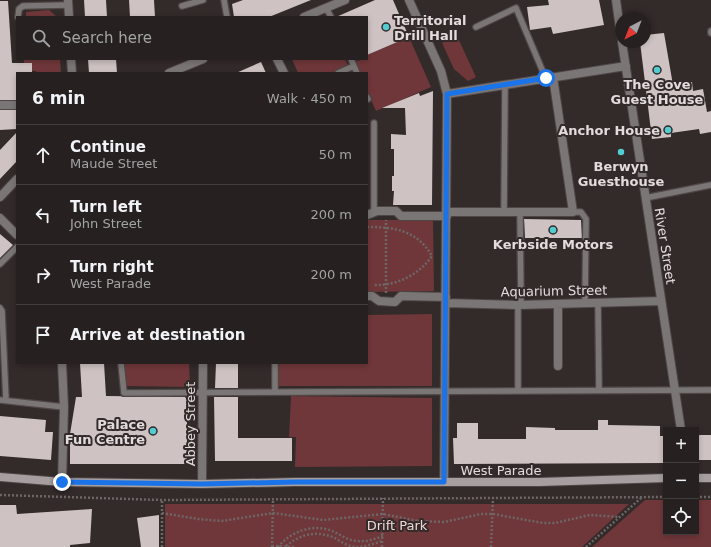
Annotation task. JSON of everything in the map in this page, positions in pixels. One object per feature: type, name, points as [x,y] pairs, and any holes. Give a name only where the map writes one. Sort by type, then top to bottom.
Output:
[{"type":"main road","name":"West Parade","points":[[0,477],[62,482],[202,484],[303,482],[539,482],[663,478]]},
{"type":"main road","points":[[699,478],[711,478]]},
{"type":"street","points":[[306,16],[345,0]]},
{"type":"street","points":[[409,0],[441,71],[447,94],[444,482]]},
{"type":"street","points":[[616,0],[618,12]]},
{"type":"street","points":[[68,2],[69,16]]},
{"type":"street","name":"River Street","points":[[623,48],[681,427]]},
{"type":"street","points":[[71,60],[72,72]]},
{"type":"street","points":[[172,72],[201,60]]},
{"type":"street","points":[[278,60],[284,72]]},
{"type":"street","points":[[447,94],[626,66]]},
{"type":"street","points":[[370,214],[386,211],[396,212],[401,216],[504,212],[573,212],[550,78]]},
{"type":"street","points":[[0,105],[16,105]]},
{"type":"street","points":[[0,197],[16,181]]},
{"type":"street","points":[[0,218],[16,235]]},
{"type":"street","points":[[368,296],[372,296],[379,301],[386,302]]},
{"type":"street","name":"Aquarium Street","points":[[386,302],[395,302],[401,296],[519,304],[661,301]]},
{"type":"street","points":[[558,304],[558,366]]},
{"type":"street","points":[[62,364],[64,407],[62,482]]},
{"type":"street","name":"Abbey Street","points":[[202,484],[203,364]]},
{"type":"lane","points":[[182,6],[203,0]]},
{"type":"lane","points":[[224,0],[227,16]]},
{"type":"lane","points":[[18,16],[19,8],[23,6],[68,2]]},
{"type":"lane","points":[[326,8],[330,16]]},
{"type":"lane","points":[[476,27],[516,8],[550,78]]},
{"type":"lane","points":[[351,60],[357,72]]},
{"type":"lane","points":[[340,72],[354,66]]},
{"type":"lane","points":[[504,212],[505,85]]},
{"type":"lane","points":[[370,214],[374,123]]},
{"type":"lane","points":[[645,198],[711,185]]},
{"type":"lane","points":[[518,391],[520,212]]},
{"type":"lane","points":[[573,212],[581,212],[586,219],[585,303]]},
{"type":"lane","points":[[0,264],[16,248]]},
{"type":"lane","points":[[598,303],[599,390]]},
{"type":"lane","points":[[0,308],[2,311],[3,400],[64,407]]},
{"type":"lane","points":[[121,364],[124,393],[202,391],[711,390]]},
{"type":"lane","points":[[275,364],[275,391]]},
{"type":"path","points":[[386,211],[386,302]]},
{"type":"path","points":[[368,227],[399,229],[414,236],[425,246],[432,256],[424,266],[398,282],[386,285],[368,285]]},
{"type":"path","points":[[0,495],[162,500],[663,497]]},
{"type":"path","points":[[586,547],[642,497]]},
{"type":"path","points":[[699,497],[711,497]]},
{"type":"path","points":[[382,547],[383,498]]},
{"type":"path","points":[[492,547],[493,498]]},
{"type":"path","points":[[273,499],[272,546],[295,547]]},
{"type":"path","points":[[162,500],[162,547]]},
{"type":"path","points":[[162,513],[222,521],[273,512],[330,520],[383,514],[418,521],[444,522],[493,514],[543,523],[565,521],[590,515],[620,517]]},
{"type":"path","points":[[418,521],[419,530]]},
{"type":"path","points":[[278,547],[297,532],[309,528],[330,530],[358,541],[382,536]]},
{"type":"path","points":[[286,546],[299,537],[314,533],[331,537],[354,546],[370,546],[382,541]]},
{"type":"green space","points":[[49,10],[56,16],[26,16],[26,12]]},
{"type":"green space","points":[[457,36],[476,77],[468,81],[454,69],[442,43]]},
{"type":"green space","points":[[409,37],[431,87],[376,111],[368,93],[368,72],[360,72],[355,61],[368,60],[368,55]]},
{"type":"green space","points":[[24,60],[60,60],[61,72],[32,71],[32,63],[24,63]]},
{"type":"green space","points":[[292,60],[345,60],[348,66],[333,72],[298,72]]},
{"type":"green space","points":[[368,220],[433,220],[434,291],[368,292]]},
{"type":"green space","points":[[432,314],[432,386],[279,386],[279,364],[368,364],[368,315]]},
{"type":"green space","points":[[124,364],[189,364],[190,387],[126,386]]},
{"type":"green space","points":[[291,396],[432,398],[432,466],[295,467],[296,437],[289,437]]},
{"type":"green space","points":[[645,500],[663,500],[663,535],[699,535],[699,500],[711,500],[711,547],[592,547]]},
{"type":"green space","name":"Drift Park","points":[[165,504],[629,504],[582,547],[165,547]]},
{"type":"building","points":[[84,0],[106,0],[107,16],[85,16]]},
{"type":"building","points":[[129,0],[154,0],[155,16],[130,16]]},
{"type":"building","points":[[243,0],[311,0],[271,16],[234,16],[232,4]]},
{"type":"building","name":"Territorial Drill Hall","points":[[375,0],[393,0],[409,37],[368,55],[368,16],[338,16]]},
{"type":"building","points":[[548,0],[599,0],[604,25],[553,34],[551,27],[530,30],[527,7],[549,5]]},
{"type":"building","points":[[0,1],[8,1],[12,63],[32,63],[32,72],[16,72],[16,100],[0,100]]},
{"type":"building","points":[[664,33],[673,85],[692,82],[693,91],[703,89],[707,112],[711,111],[711,132],[700,134],[699,129],[671,133],[671,137],[652,139],[641,48],[651,48],[651,34]]},
{"type":"building","points":[[88,60],[116,60],[117,72],[89,72]]},
{"type":"building","points":[[261,62],[266,72],[238,72]]},
{"type":"building","points":[[433,91],[432,205],[393,205],[394,191],[392,191],[392,176],[394,176],[394,149],[391,149],[391,134],[406,135],[405,108],[382,108],[419,93],[420,96]]},
{"type":"building","points":[[0,110],[16,110],[16,129],[0,130]]},
{"type":"building","points":[[16,133],[16,162],[0,179],[0,150]]},
{"type":"building","name":"Kerbside Motors","points":[[524,219],[581,220],[582,238],[525,238]]},
{"type":"building","points":[[0,234],[13,245],[0,258]]},
{"type":"building","points":[[80,364],[104,364],[106,396],[185,397],[187,400],[187,464],[70,464],[70,434],[76,397],[82,397]]},
{"type":"building","points":[[216,364],[238,364],[238,388],[215,388]]},
{"type":"building","points":[[214,397],[238,397],[238,438],[292,438],[292,461],[215,461]]},
{"type":"building","points":[[0,416],[46,420],[45,432],[53,432],[51,460],[0,456]]},
{"type":"building","points":[[598,420],[608,420],[608,425],[660,426],[660,436],[663,436],[663,463],[454,464],[453,438],[457,438],[457,423],[478,423],[478,439],[526,439],[526,427],[555,428],[555,430],[598,430]]},
{"type":"building","points":[[699,435],[711,435],[711,460],[699,460]]},
{"type":"building","points":[[0,505],[16,505],[17,514],[92,509],[90,543],[70,545],[70,547],[0,547]]},
{"type":"building","points":[[159,515],[159,547],[141,547],[137,518]]},
{"type":"place","name":"Territorial Drill Hall","points":[[386,27]]},
{"type":"place","name":"The Cove Guest House","points":[[657,70]]},
{"type":"place","name":"Anchor House","points":[[668,130]]},
{"type":"place","name":"Berwyn Guesthouse","points":[[621,152]]},
{"type":"place","name":"Kerbside Motors","points":[[553,230]]},
{"type":"place","name":"Palace Fun Centre","points":[[153,431]]},
{"type":"route","points":[[62,482],[202,484],[364,481],[444,482],[447,94],[546,78]]}]
